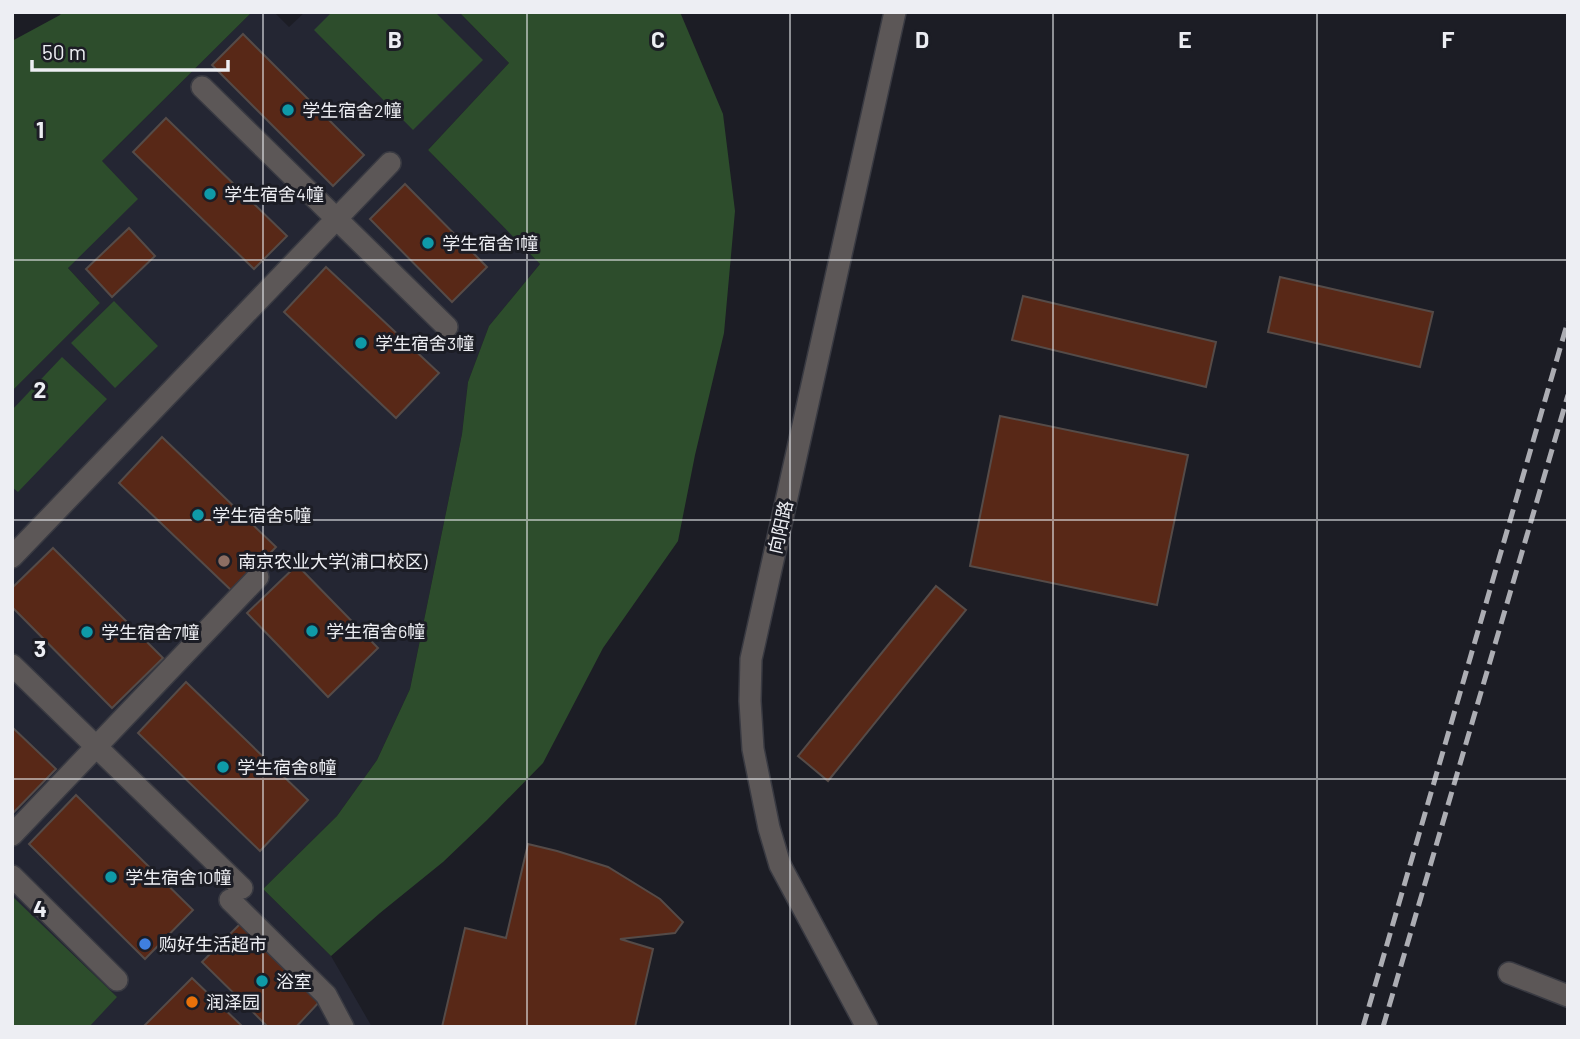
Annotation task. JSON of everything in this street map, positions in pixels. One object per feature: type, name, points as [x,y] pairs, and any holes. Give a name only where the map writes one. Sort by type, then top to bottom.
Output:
[{"type":"street","name":"向阳路","points":[[867,1027],[780,864],[769,828],[753,749],[751,659],[895,12]]},
{"type":"street","points":[[202,87],[447,327]]},
{"type":"street","points":[[12,556],[390,163]]},
{"type":"street","points":[[12,835],[258,577]]},
{"type":"street","points":[[12,665],[97,746],[236,894],[326,995],[343,1027]]},
{"type":"street","points":[[12,876],[117,980]]},
{"type":"street","points":[[1509,973],[1568,996]]},
{"type":"shaded area","name":"南京农业大学(浦口校区)","points":[[252,12],[274,12],[289,27],[305,12],[459,12],[509,63],[428,150],[540,264],[489,326],[468,382],[462,434],[410,689],[377,760],[337,816],[263,889],[331,956],[372,1027],[12,1027],[12,391],[100,303],[68,268],[102,161]]},
{"type":"green space","points":[[62,12],[252,12],[102,161],[138,199],[68,268],[100,303],[12,391],[12,41]]},
{"type":"green space","points":[[332,12],[435,12],[483,60],[413,130],[314,30]]},
{"type":"green space","points":[[459,12],[680,12],[723,114],[735,211],[724,333],[678,541],[603,648],[543,763],[443,862],[331,956],[263,889],[337,816],[377,760],[410,689],[462,434],[468,382],[489,326],[540,264],[428,150],[509,63]]},
{"type":"green space","points":[[114,301],[158,346],[115,388],[71,343]]},
{"type":"green space","points":[[62,357],[107,399],[18,492],[12,487],[12,410]]},
{"type":"green space","points":[[12,896],[117,997],[89,1027],[12,1027]]},
{"type":"building","name":"学生宿舍2幢","points":[[243,34],[364,155],[333,186],[212,65]]},
{"type":"building","name":"学生宿舍4幢","points":[[166,118],[287,236],[254,269],[133,152]]},
{"type":"building","name":"学生宿舍1幢","points":[[405,184],[487,267],[452,302],[370,219]]},
{"type":"building","points":[[129,228],[155,256],[112,297],[86,269]]},
{"type":"building","name":"学生宿舍3幢","points":[[326,267],[439,373],[396,418],[284,312]]},
{"type":"building","points":[[1280,277],[1433,312],[1420,367],[1268,332]]},
{"type":"building","points":[[1023,296],[1216,342],[1206,387],[1012,340]]},
{"type":"building","points":[[1000,416],[1188,455],[1157,605],[970,566]]},
{"type":"building","name":"学生宿舍5幢","points":[[162,437],[276,547],[233,592],[119,483]]},
{"type":"building","name":"学生宿舍7幢","points":[[53,548],[163,658],[112,708],[12,607],[12,588]]},
{"type":"building","name":"学生宿舍6幢","points":[[297,565],[378,648],[328,697],[247,613]]},
{"type":"building","points":[[936,586],[966,610],[828,781],[798,756]]},
{"type":"building","name":"学生宿舍8幢","points":[[186,682],[308,800],[260,851],[138,733]]},
{"type":"building","points":[[12,727],[56,769],[12,814]]},
{"type":"building","name":"学生宿舍10幢","points":[[76,795],[193,910],[145,959],[29,844]]},
{"type":"building","points":[[528,844],[608,867],[660,899],[683,922],[675,933],[620,939],[653,949],[635,1027],[442,1027],[465,928],[506,938]]},
{"type":"building","name":"浴室","points":[[242,922],[321,1000],[296,1027],[268,1027],[202,962]]},
{"type":"building","name":"润泽园","points":[[192,978],[243,1027],[143,1027]]},
{"type":"railway","points":[[1363,1027],[1568,321]]},
{"type":"railway","points":[[1383,1027],[1568,395]]},
{"type":"place","name":"学生宿舍2幢","points":[[288,110]]},
{"type":"place","name":"学生宿舍4幢","points":[[210,194]]},
{"type":"place","name":"学生宿舍1幢","points":[[428,243]]},
{"type":"place","name":"学生宿舍3幢","points":[[361,343]]},
{"type":"place","name":"学生宿舍5幢","points":[[198,515]]},
{"type":"place","name":"南京农业大学(浦口校区)","points":[[224,561]]},
{"type":"place","name":"学生宿舍6幢","points":[[312,631]]},
{"type":"place","name":"学生宿舍7幢","points":[[87,632]]},
{"type":"place","name":"学生宿舍8幢","points":[[223,767]]},
{"type":"place","name":"学生宿舍10幢","points":[[111,877]]},
{"type":"place","name":"购好生活超市","points":[[145,944]]},
{"type":"place","name":"浴室","points":[[262,981]]},
{"type":"place","name":"润泽园","points":[[192,1002]]}]
